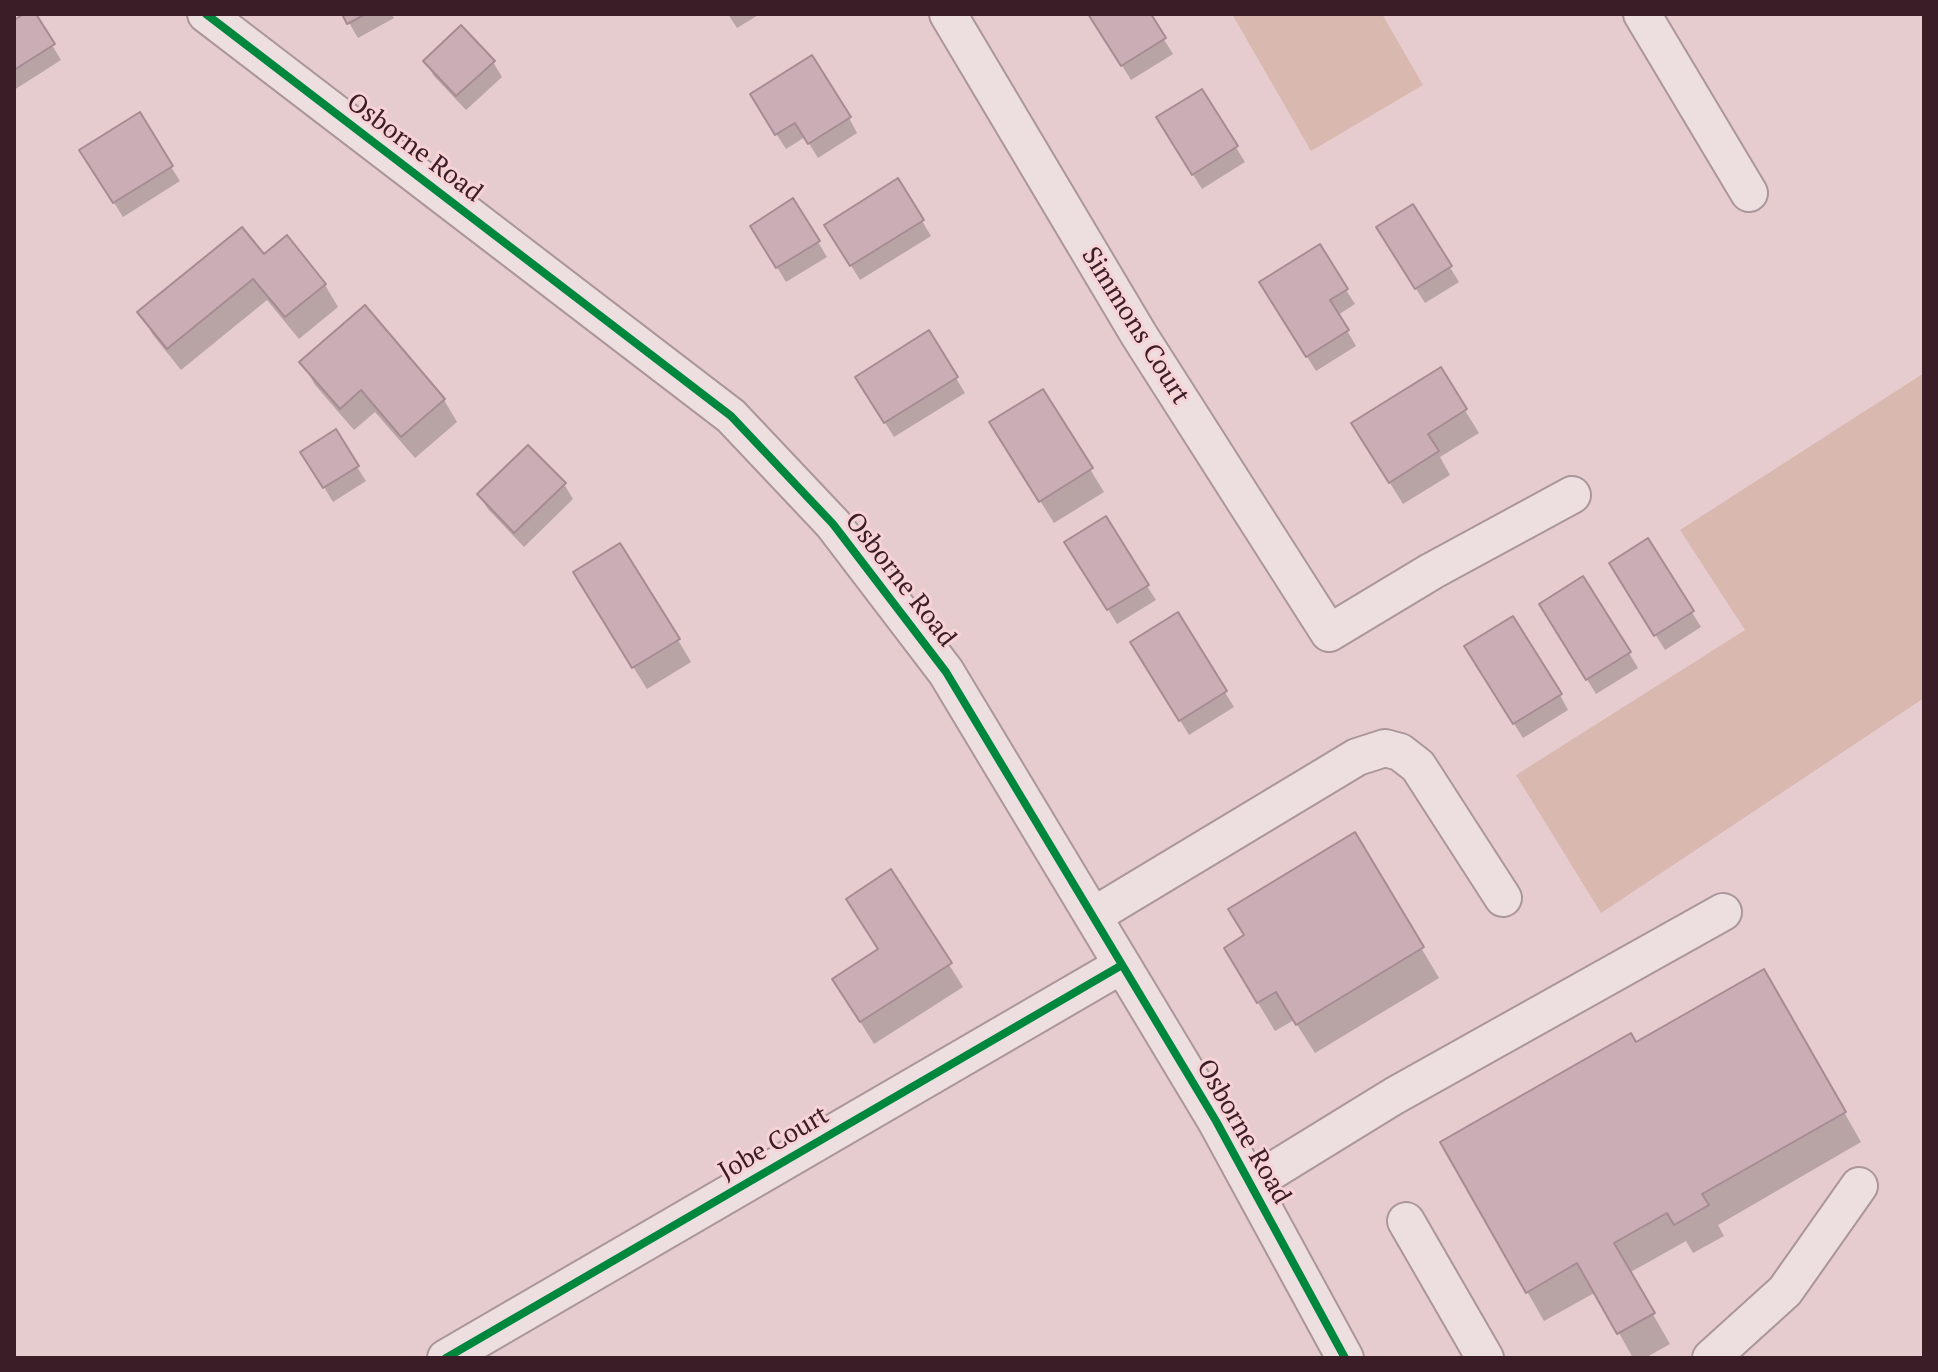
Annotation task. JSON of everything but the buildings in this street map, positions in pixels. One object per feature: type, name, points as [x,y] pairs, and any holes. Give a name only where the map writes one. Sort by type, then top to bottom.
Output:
[{"type":"street","name":"Osborne Road","points":[[206,14],[731,416],[833,524],[946,672],[1251,1184],[1345,1358]]},
{"type":"street","name":"Simmons Court","points":[[948,14],[1139,335],[1329,633],[1432,571],[1572,495]]},
{"type":"street","points":[[1642,14],[1749,193]]},
{"type":"street","points":[[1093,916],[1357,757],[1385,748],[1400,752],[1418,766],[1503,898]]},
{"type":"street","points":[[1251,1184],[1394,1096],[1723,912]]},
{"type":"street","name":"Jobe Court","points":[[446,1358],[1122,965]]},
{"type":"street","points":[[1711,1358],[1785,1291],[1859,1186]]},
{"type":"street","points":[[1406,1221],[1485,1358]]},
{"type":"shaded area","points":[[1232,14],[1382,14],[1423,85],[1311,151]]},
{"type":"shaded area","points":[[1924,373],[1924,698],[1601,913],[1516,775],[1745,630],[1680,530]]},
{"type":"cycle path","points":[[206,14],[731,416],[833,524],[946,672],[1216,1121],[1345,1358]]},
{"type":"cycle path","points":[[446,1358],[1122,965]]}]
